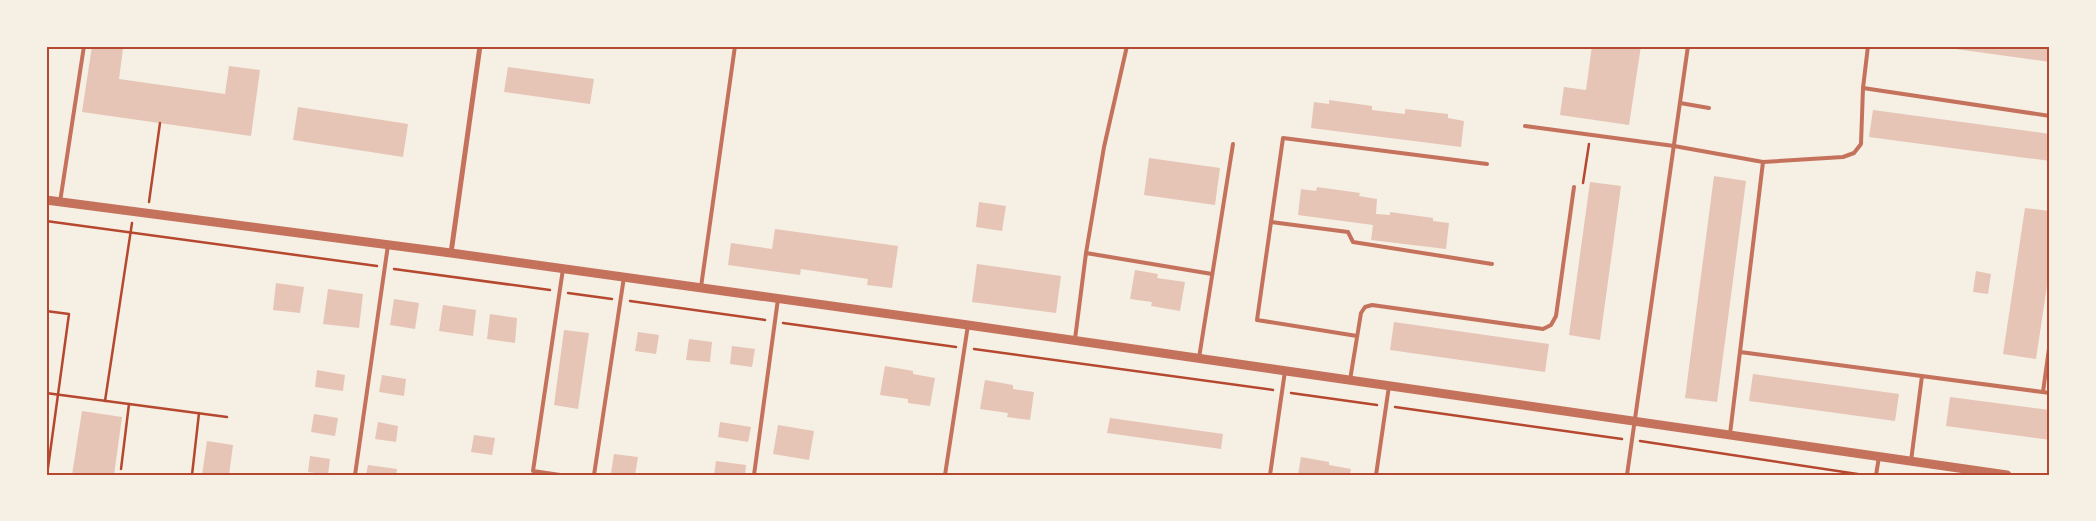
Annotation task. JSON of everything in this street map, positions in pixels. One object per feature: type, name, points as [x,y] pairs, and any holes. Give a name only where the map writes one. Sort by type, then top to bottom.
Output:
[{"type":"street","points":[[451,253],[480,46]]},
{"type":"street","points":[[46,200],[451,253],[1075,340],[2007,475]]},
{"type":"lane","points":[[60,202],[84,46]]},
{"type":"lane","points":[[701,288],[735,46]]},
{"type":"lane","points":[[1075,340],[1086,253],[1104,147],[1127,46]]},
{"type":"lane","points":[[1627,475],[1688,46]]},
{"type":"lane","points":[[1525,126],[1674,146],[1763,162],[1843,157],[1854,153],[1861,144],[1863,88],[1868,46]]},
{"type":"lane","points":[[1863,88],[2050,116]]},
{"type":"lane","points":[[1680,103],[1710,108]]},
{"type":"lane","points":[[1357,336],[1257,320],[1283,138],[1487,164]]},
{"type":"lane","points":[[1199,358],[1233,144]]},
{"type":"lane","points":[[1730,436],[1763,162]]},
{"type":"lane","points":[[1350,380],[1360,313],[1365,306],[1372,304],[1543,329],[1551,325],[1556,316],[1574,187]]},
{"type":"lane","points":[[1271,222],[1348,232],[1353,242],[1492,264]]},
{"type":"lane","points":[[355,475],[388,245]]},
{"type":"lane","points":[[1086,253],[1212,274]]},
{"type":"lane","points":[[560,475],[534,471],[563,269]]},
{"type":"lane","points":[[594,475],[624,277]]},
{"type":"lane","points":[[754,475],[778,299]]},
{"type":"lane","points":[[945,475],[968,325]]},
{"type":"lane","points":[[2043,392],[2050,341]]},
{"type":"lane","points":[[1740,352],[2050,393]]},
{"type":"lane","points":[[1270,475],[1285,371]]},
{"type":"lane","points":[[1910,461],[1922,376]]},
{"type":"lane","points":[[1376,475],[1389,386]]},
{"type":"lane","points":[[1876,475],[1879,457]]},
{"type":"path","points":[[148,214],[160,123]]},
{"type":"path","points":[[1574,187],[1583,185],[1591,135]]},
{"type":"path","points":[[105,400],[133,212]]},
{"type":"path","points":[[46,311],[69,314],[47,475]]},
{"type":"path","points":[[46,393],[227,417]]},
{"type":"path","points":[[121,469],[129,404]]},
{"type":"path","points":[[192,475],[199,414]]},
{"type":"building","points":[[92,46],[123,49],[119,79],[225,94],[229,66],[260,70],[251,136],[82,112]]},
{"type":"building","points":[[1592,46],[1641,46],[1629,125],[1560,115],[1564,87],[1586,90]]},
{"type":"building","points":[[2050,46],[2050,62],[1941,47]]},
{"type":"building","points":[[508,67],[594,79],[590,104],[504,92]]},
{"type":"building","points":[[1329,100],[1372,106],[1372,110],[1405,114],[1405,109],[1448,114],[1448,118],[1464,121],[1461,147],[1311,128],[1314,102],[1329,104]]},
{"type":"building","points":[[298,107],[408,124],[403,157],[293,140]]},
{"type":"building","points":[[1873,110],[2050,134],[2050,161],[1869,137]]},
{"type":"building","points":[[1149,158],[1220,168],[1215,205],[1144,195]]},
{"type":"building","points":[[1714,176],[1746,181],[1717,402],[1685,398]]},
{"type":"building","points":[[1590,182],[1621,186],[1600,340],[1569,335]]},
{"type":"building","points":[[1317,187],[1360,193],[1359,196],[1377,199],[1376,214],[1390,215],[1390,212],[1433,218],[1433,221],[1449,223],[1446,249],[1371,240],[1373,225],[1298,215],[1301,189],[1316,191]]},
{"type":"building","points":[[979,202],[1006,206],[1002,231],[976,227]]},
{"type":"building","points":[[2025,208],[2050,211],[2050,266],[2036,359],[2003,354]]},
{"type":"building","points":[[775,229],[898,246],[892,288],[867,285],[868,279],[801,269],[800,275],[728,265],[731,243],[772,249]]},
{"type":"building","points":[[977,264],[1061,276],[1056,313],[972,302]]},
{"type":"building","points":[[1135,270],[1158,274],[1157,278],[1185,282],[1180,311],[1151,306],[1152,302],[1130,299]]},
{"type":"building","points":[[1976,271],[1991,274],[1988,294],[1973,292]]},
{"type":"building","points":[[276,283],[304,287],[300,313],[273,310]]},
{"type":"building","points":[[328,289],[363,294],[359,328],[323,324]]},
{"type":"building","points":[[394,299],[419,303],[415,329],[390,325]]},
{"type":"building","points":[[443,305],[476,310],[473,336],[439,331]]},
{"type":"building","points":[[490,314],[517,318],[515,343],[487,339]]},
{"type":"building","points":[[1394,322],[1549,344],[1545,372],[1390,350]]},
{"type":"building","points":[[564,330],[589,333],[578,409],[554,405]]},
{"type":"building","points":[[638,332],[659,335],[656,354],[635,351]]},
{"type":"building","points":[[689,339],[712,342],[710,362],[686,360]]},
{"type":"building","points":[[732,346],[755,349],[752,367],[730,364]]},
{"type":"building","points":[[885,366],[913,371],[913,374],[935,378],[930,406],[908,403],[908,399],[880,395]]},
{"type":"building","points":[[317,370],[345,375],[343,391],[315,387]]},
{"type":"building","points":[[1753,374],[1899,394],[1895,421],[1749,401]]},
{"type":"building","points":[[382,375],[406,379],[404,396],[379,392]]},
{"type":"building","points":[[985,380],[1013,385],[1013,389],[1034,392],[1030,420],[1007,417],[1008,413],[980,409]]},
{"type":"building","points":[[1950,397],[2050,410],[2050,440],[1946,426]]},
{"type":"building","points":[[82,411],[122,417],[114,475],[72,475]]},
{"type":"building","points":[[314,414],[338,418],[335,436],[311,432]]},
{"type":"building","points":[[1110,418],[1223,434],[1221,449],[1107,433]]},
{"type":"building","points":[[378,422],[398,426],[396,442],[375,439]]},
{"type":"building","points":[[720,422],[751,427],[748,442],[718,437]]},
{"type":"building","points":[[778,425],[814,431],[809,460],[773,454]]},
{"type":"building","points":[[474,435],[495,438],[492,455],[471,452]]},
{"type":"building","points":[[207,441],[233,445],[229,475],[202,475]]},
{"type":"building","points":[[614,454],[638,457],[635,475],[611,473]]},
{"type":"building","points":[[310,456],[330,459],[328,475],[308,472]]},
{"type":"building","points":[[1301,457],[1329,462],[1329,465],[1351,469],[1350,475],[1298,475]]},
{"type":"building","points":[[716,461],[746,465],[745,475],[714,475]]},
{"type":"building","points":[[368,465],[397,469],[396,475],[366,475]]}]
